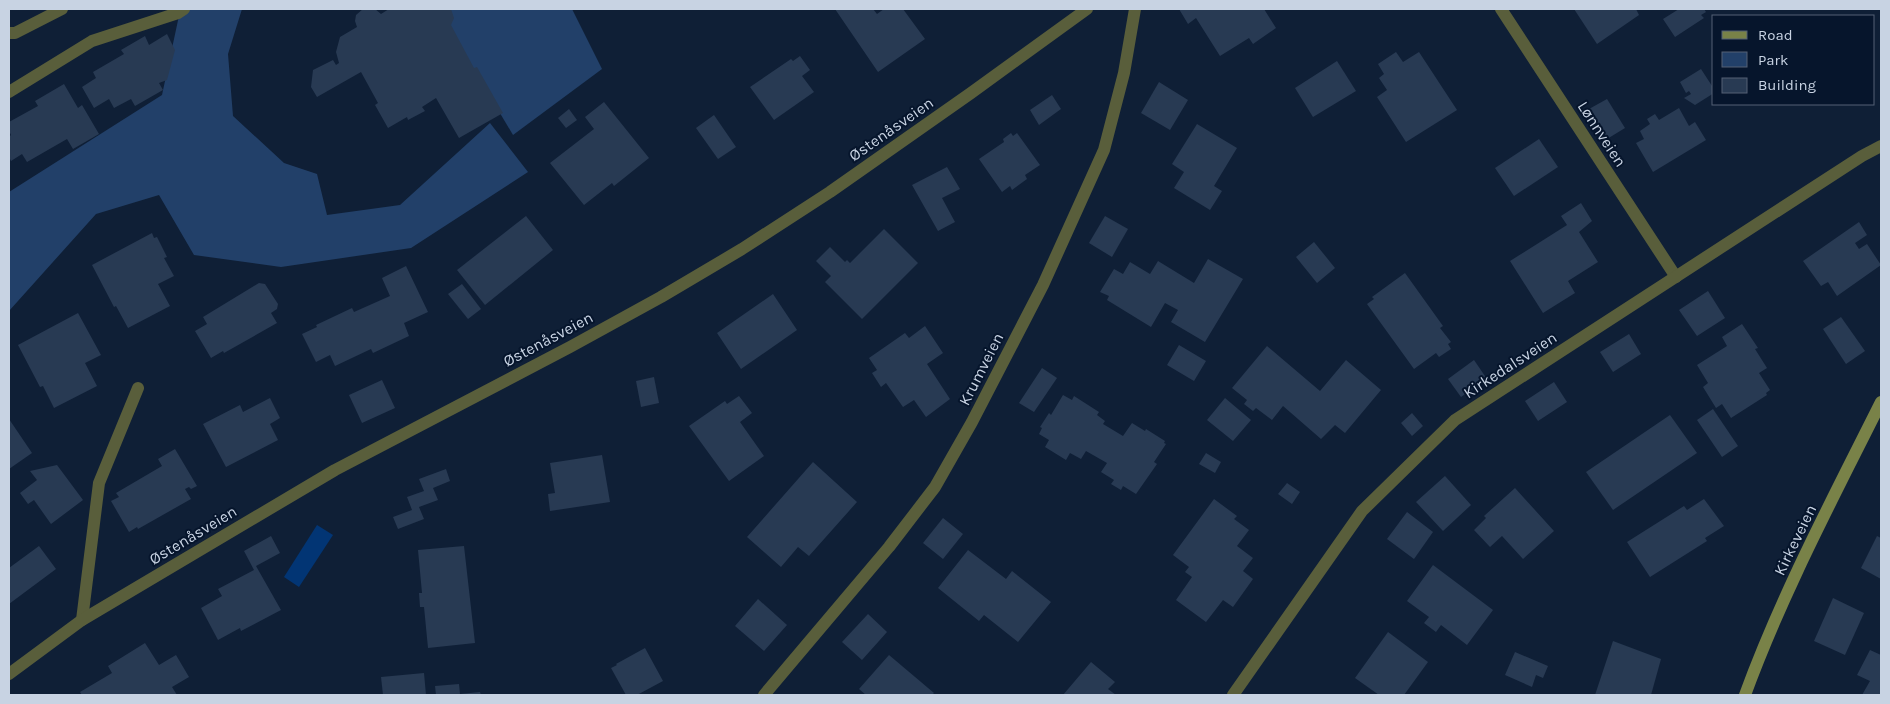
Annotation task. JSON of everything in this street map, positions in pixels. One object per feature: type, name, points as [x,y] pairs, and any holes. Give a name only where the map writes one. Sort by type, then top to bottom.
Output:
[{"type":"main road","name":"Kirkeveien","points":[[1745,695],[1800,566],[1881,402]]},
{"type":"street","points":[[9,33],[15,33],[62,9]]},
{"type":"street","points":[[9,92],[92,41],[178,13],[184,9]]},
{"type":"street","name":"Østenåsveien","points":[[9,674],[82,620],[335,470],[570,347],[661,297],[726,258],[838,186],[1087,9]]},
{"type":"street","name":"Krumveien","points":[[764,695],[889,547],[935,487],[972,422],[1043,285],[1104,150],[1124,73],[1135,9]]},
{"type":"street","name":"Lønnveien","points":[[1501,9],[1676,277]]},
{"type":"street","name":"Kirkedalsveien","points":[[1233,695],[1362,512],[1456,420],[1862,156],[1881,146]]},
{"type":"street","points":[[82,620],[99,483],[138,388]]},
{"type":"green space","points":[[184,9],[242,9],[228,54],[233,116],[284,163],[317,174],[327,215],[400,205],[490,123],[528,172],[411,248],[281,267],[194,255],[159,195],[96,214],[9,311],[9,192],[162,95],[180,11]]},
{"type":"green space","points":[[438,9],[572,9],[602,69],[513,135]]},
{"type":"shaded area","points":[[317,525],[333,535],[299,587],[284,577]]},
{"type":"building","points":[[363,9],[375,9],[381,14],[389,9],[451,9],[454,18],[451,25],[474,68],[477,67],[503,113],[459,138],[436,98],[422,107],[425,111],[408,120],[407,117],[388,128],[375,105],[378,103],[361,72],[317,97],[311,87],[313,70],[333,60],[336,65],[339,63],[336,52],[340,37],[357,27],[356,15]]},
{"type":"building","points":[[835,9],[873,9],[877,14],[884,9],[903,9],[925,39],[878,72]]},
{"type":"building","points":[[1179,9],[1264,9],[1276,28],[1253,44],[1249,38],[1220,56],[1196,18],[1188,24]]},
{"type":"building","points":[[1574,9],[1636,9],[1639,15],[1597,44]]},
{"type":"building","points":[[1679,9],[1704,9],[1706,12],[1701,15],[1704,18],[1675,37],[1663,19]]},
{"type":"building","points":[[167,34],[175,50],[167,80],[159,83],[163,90],[135,106],[131,99],[114,108],[109,99],[94,108],[82,87],[96,78],[93,72],[124,54],[121,50],[145,36],[149,45]]},
{"type":"building","points":[[1396,52],[1403,62],[1419,52],[1457,110],[1406,142],[1377,97],[1387,90],[1379,78],[1384,74],[1378,64]]},
{"type":"building","points":[[800,56],[810,70],[802,76],[814,92],[774,120],[750,87],[791,59],[793,61]]},
{"type":"building","points":[[1337,61],[1356,91],[1313,117],[1295,88]]},
{"type":"building","points":[[1701,69],[1712,86],[1712,94],[1695,105],[1684,98],[1691,94],[1689,91],[1686,93],[1680,82]]},
{"type":"building","points":[[1159,82],[1188,100],[1170,130],[1141,113]]},
{"type":"building","points":[[64,84],[78,108],[82,105],[99,134],[73,149],[67,139],[27,162],[22,154],[11,161],[9,157],[9,137],[11,135],[9,122],[38,106],[35,101]]},
{"type":"building","points":[[1052,95],[1061,109],[1039,125],[1030,110]]},
{"type":"building","points":[[1607,99],[1625,128],[1607,139],[1589,109]]},
{"type":"building","points":[[604,102],[649,158],[614,186],[612,183],[584,205],[550,163],[594,129],[585,117]]},
{"type":"building","points":[[1679,108],[1689,126],[1695,122],[1706,140],[1653,172],[1636,143],[1644,139],[1640,131],[1650,124],[1647,119],[1655,114],[1659,120]]},
{"type":"building","points":[[569,109],[577,120],[566,128],[558,118]]},
{"type":"building","points":[[714,115],[736,147],[718,159],[696,128]]},
{"type":"building","points":[[1197,124],[1237,148],[1214,186],[1222,191],[1210,210],[1174,188],[1184,172],[1172,164]]},
{"type":"building","points":[[1011,133],[1013,136],[1017,133],[1040,165],[1025,175],[1027,179],[1012,190],[1010,186],[1002,192],[979,159],[1004,142],[1003,139]]},
{"type":"building","points":[[1539,139],[1558,167],[1514,196],[1495,168]]},
{"type":"building","points":[[947,167],[960,189],[942,198],[955,222],[938,231],[912,185]]},
{"type":"building","points":[[1581,203],[1592,221],[1579,232],[1598,262],[1568,281],[1575,293],[1543,313],[1510,261],[1567,225],[1561,216]]},
{"type":"building","points":[[526,216],[553,250],[485,305],[457,270]]},
{"type":"building","points":[[1105,216],[1128,229],[1112,257],[1089,243]]},
{"type":"building","points":[[1859,222],[1867,235],[1855,243],[1859,249],[1867,244],[1881,265],[1837,296],[1828,282],[1821,286],[1803,261]]},
{"type":"building","points":[[884,229],[918,263],[862,319],[825,282],[831,276],[816,261],[830,247],[845,262],[847,260],[850,263]]},
{"type":"building","points":[[152,233],[154,238],[157,237],[167,257],[164,258],[174,276],[158,284],[170,306],[128,328],[116,306],[114,307],[92,265]]},
{"type":"building","points":[[1314,242],[1335,268],[1317,283],[1296,257]]},
{"type":"building","points":[[1208,259],[1243,279],[1205,342],[1171,322],[1178,310],[1165,303],[1151,327],[1107,300],[1109,296],[1100,292],[1114,269],[1123,274],[1130,262],[1150,274],[1158,261],[1194,283]]},
{"type":"building","points":[[406,266],[428,312],[404,323],[409,336],[373,353],[371,349],[335,366],[330,355],[316,362],[302,334],[317,327],[316,325],[352,308],[354,312],[390,296],[382,278]]},
{"type":"building","points":[[1405,273],[1443,326],[1440,328],[1451,342],[1448,344],[1451,349],[1439,357],[1436,353],[1414,369],[1367,304],[1374,299],[1372,297]]},
{"type":"building","points":[[259,283],[265,284],[278,304],[277,309],[271,313],[277,323],[224,353],[223,351],[211,358],[195,331],[207,324],[203,317]]},
{"type":"building","points":[[462,284],[481,309],[468,319],[448,294]]},
{"type":"building","points":[[1708,291],[1725,318],[1697,336],[1679,310]]},
{"type":"building","points":[[773,294],[797,330],[741,369],[717,333]]},
{"type":"building","points":[[78,313],[101,355],[85,363],[97,386],[54,408],[43,386],[40,387],[18,345]]},
{"type":"building","points":[[1841,317],[1865,351],[1846,364],[1823,329]]},
{"type":"building","points":[[1742,324],[1758,348],[1755,349],[1767,368],[1759,373],[1770,390],[1766,393],[1767,395],[1731,418],[1722,404],[1716,408],[1703,387],[1708,383],[1697,365],[1727,346],[1722,337]]},
{"type":"building","points":[[925,326],[943,353],[927,364],[950,399],[926,417],[914,400],[903,407],[886,383],[881,387],[872,373],[877,370],[869,358],[905,333],[909,338]]},
{"type":"building","points":[[1629,334],[1641,354],[1613,372],[1600,352]]},
{"type":"building","points":[[1179,345],[1206,361],[1194,381],[1167,365]]},
{"type":"building","points":[[1267,346],[1320,391],[1346,360],[1381,390],[1345,433],[1335,425],[1321,439],[1283,406],[1272,420],[1256,408],[1253,411],[1244,404],[1247,400],[1232,388]]},
{"type":"building","points":[[1474,360],[1487,379],[1461,397],[1448,379]]},
{"type":"building","points":[[1042,368],[1057,378],[1034,412],[1019,403]]},
{"type":"building","points":[[654,377],[659,403],[641,407],[636,381]]},
{"type":"building","points":[[382,380],[395,408],[362,423],[349,395]]},
{"type":"building","points":[[1554,382],[1567,402],[1538,421],[1525,401]]},
{"type":"building","points":[[1063,395],[1072,400],[1074,396],[1099,412],[1097,415],[1105,421],[1103,424],[1123,436],[1132,423],[1165,441],[1164,443],[1166,444],[1154,462],[1157,464],[1136,494],[1123,486],[1121,490],[1111,484],[1114,480],[1101,472],[1107,463],[1086,451],[1081,459],[1070,453],[1066,460],[1045,447],[1049,440],[1039,434],[1042,428],[1040,427],[1049,413],[1051,415]]},
{"type":"building","points":[[739,396],[752,413],[740,422],[764,456],[729,481],[689,426],[725,401],[727,404]]},
{"type":"building","points":[[270,398],[280,418],[270,424],[278,440],[226,467],[203,424],[240,405],[243,412]]},
{"type":"building","points":[[1225,398],[1251,420],[1233,441],[1207,420]]},
{"type":"building","points":[[1713,409],[1738,446],[1722,457],[1697,420]]},
{"type":"building","points":[[1412,413],[1423,426],[1412,436],[1401,423]]},
{"type":"building","points":[[1670,415],[1697,453],[1613,510],[1586,472]]},
{"type":"building","points":[[9,419],[32,453],[9,469]]},
{"type":"building","points":[[175,449],[197,486],[185,489],[191,499],[138,529],[137,527],[129,532],[111,501],[119,497],[116,493],[162,466],[158,459]]},
{"type":"building","points":[[1206,453],[1221,462],[1215,473],[1199,464]]},
{"type":"building","points":[[602,455],[610,502],[550,511],[548,494],[555,493],[550,463]]},
{"type":"building","points":[[813,462],[857,502],[809,556],[798,547],[781,567],[747,537]]},
{"type":"building","points":[[57,465],[83,500],[51,524],[34,500],[28,504],[20,493],[37,480],[30,471]]},
{"type":"building","points":[[446,469],[450,481],[433,488],[438,500],[419,507],[424,519],[398,529],[393,517],[412,510],[407,497],[424,491],[419,479]]},
{"type":"building","points":[[1445,476],[1471,505],[1443,531],[1416,502]]},
{"type":"building","points":[[1287,483],[1300,492],[1292,504],[1278,494]]},
{"type":"building","points":[[1515,488],[1554,531],[1523,559],[1502,536],[1490,547],[1474,530],[1486,518],[1484,516]]},
{"type":"building","points":[[1214,499],[1237,516],[1234,519],[1249,530],[1237,546],[1253,558],[1243,571],[1253,579],[1233,607],[1223,600],[1206,622],[1176,600],[1192,577],[1185,572],[1189,567],[1173,555]]},
{"type":"building","points":[[1704,499],[1724,526],[1705,538],[1707,541],[1650,577],[1627,542],[1684,506],[1687,510]]},
{"type":"building","points":[[1407,512],[1433,532],[1414,559],[1387,539]]},
{"type":"building","points":[[943,518],[963,534],[943,559],[923,543]]},
{"type":"building","points":[[271,536],[280,553],[256,566],[281,610],[241,631],[240,628],[218,640],[201,608],[222,596],[218,589],[254,570],[244,551]]},
{"type":"building","points":[[1877,536],[1881,538],[1881,579],[1861,568]]},
{"type":"building","points":[[39,546],[56,569],[9,604],[9,568]]},
{"type":"building","points":[[464,546],[475,643],[428,648],[424,607],[420,607],[419,593],[422,593],[418,550]]},
{"type":"building","points":[[968,550],[1006,579],[1012,571],[1051,602],[1018,642],[984,615],[979,621],[938,588]]},
{"type":"building","points":[[1433,565],[1493,610],[1467,645],[1441,625],[1436,632],[1424,623],[1429,617],[1407,601]]},
{"type":"building","points":[[1833,598],[1864,613],[1845,655],[1814,641]]},
{"type":"building","points":[[758,599],[787,625],[764,651],[735,626]]},
{"type":"building","points":[[868,614],[887,632],[862,660],[842,642]]},
{"type":"building","points":[[1388,632],[1428,662],[1404,695],[1379,695],[1355,678]]},
{"type":"building","points":[[1613,641],[1661,659],[1651,695],[1595,695]]},
{"type":"building","points":[[145,643],[159,665],[176,655],[189,677],[172,687],[177,695],[82,695],[80,692],[112,673],[108,666]]},
{"type":"building","points":[[645,648],[663,681],[637,695],[626,695],[611,668]]},
{"type":"building","points":[[1870,650],[1881,655],[1881,695],[1862,695],[1870,681],[1857,675]]},
{"type":"building","points":[[1515,652],[1548,666],[1543,678],[1536,675],[1532,687],[1505,675]]},
{"type":"building","points":[[889,655],[934,693],[932,695],[866,695],[859,689]]},
{"type":"building","points":[[1091,662],[1115,682],[1108,689],[1116,695],[1063,695]]},
{"type":"building","points":[[424,673],[426,695],[383,695],[381,677]]},
{"type":"building","points":[[459,684],[460,694],[480,692],[481,695],[436,695],[435,686]]}]
